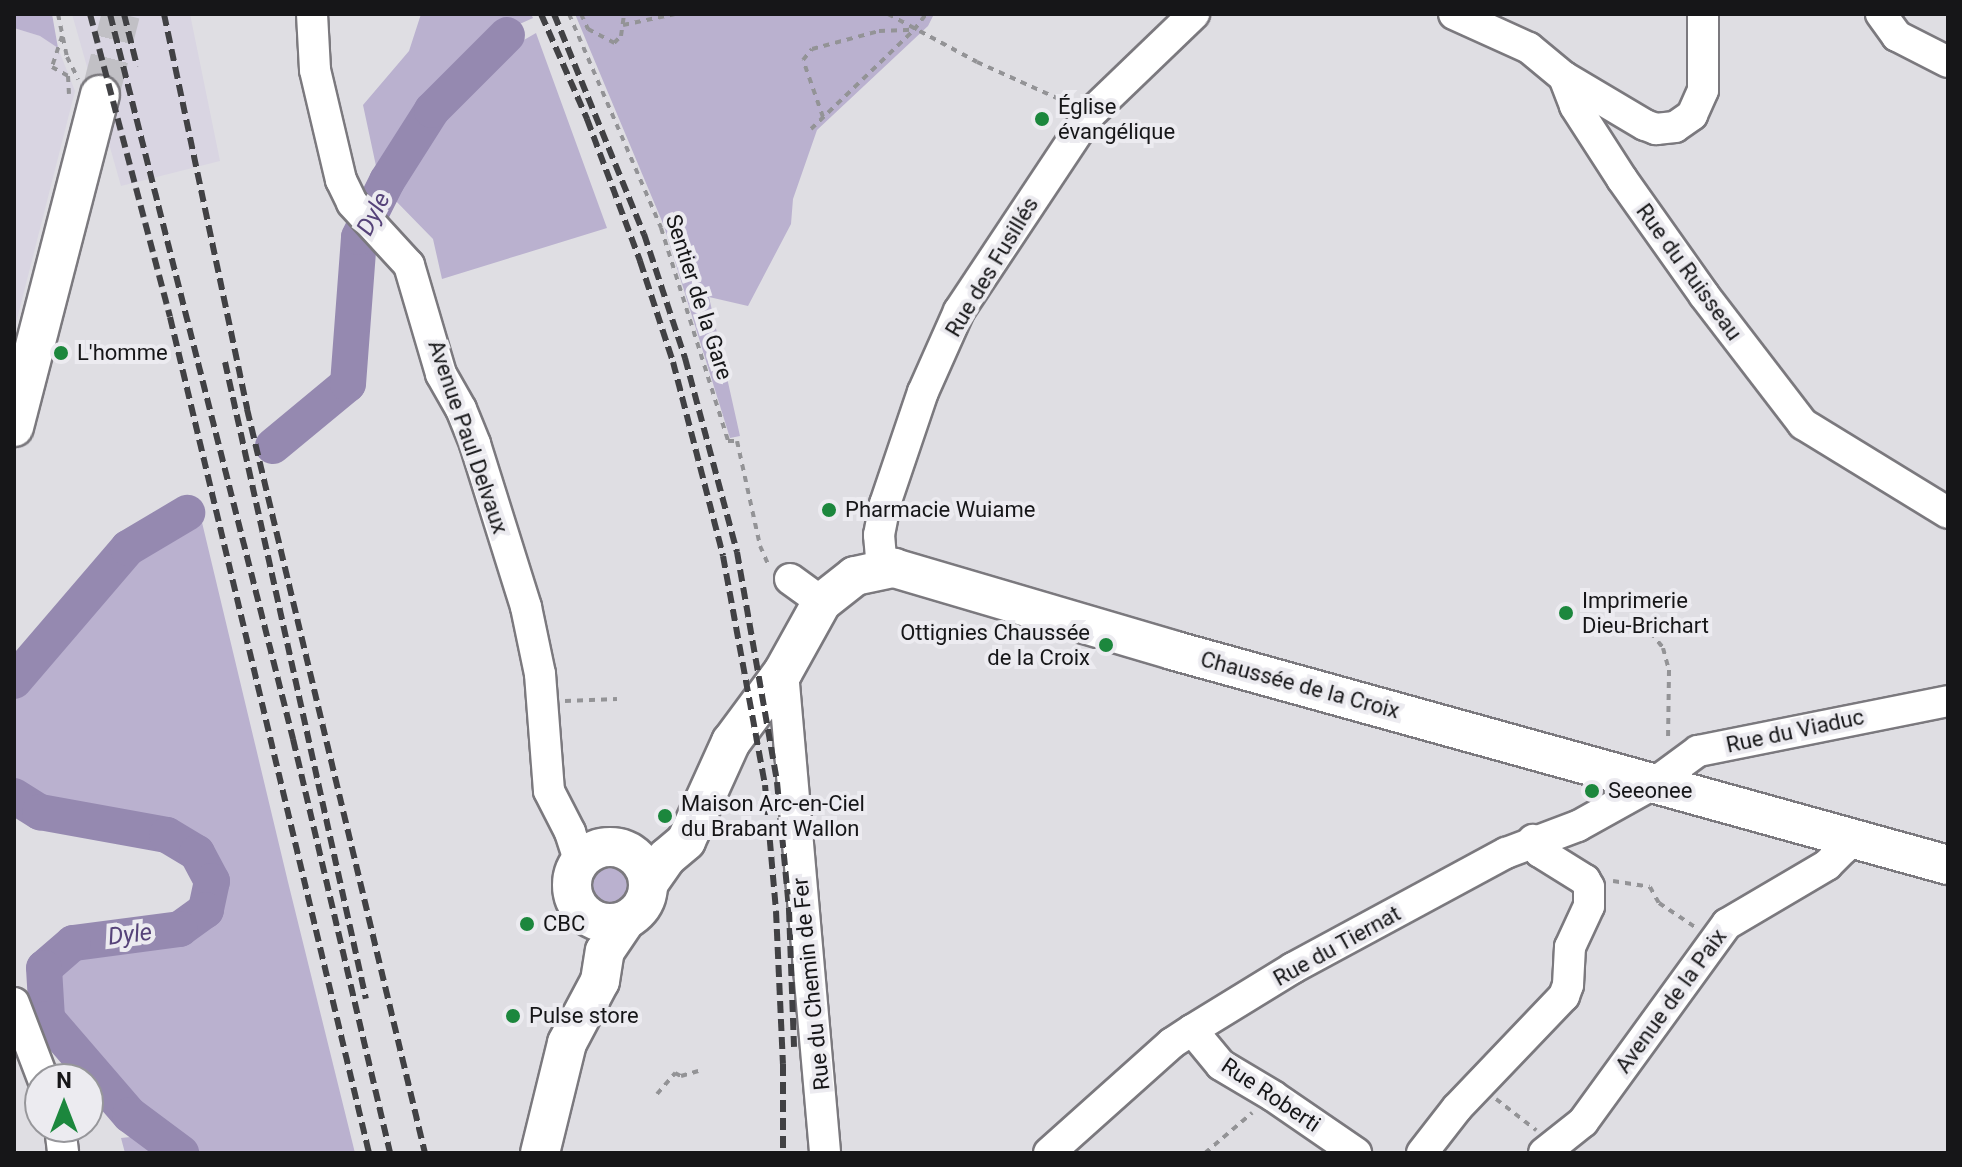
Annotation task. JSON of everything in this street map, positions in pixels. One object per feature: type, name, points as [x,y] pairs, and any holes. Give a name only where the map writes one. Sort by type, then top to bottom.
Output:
[{"type":"main road","points":[[14,427],[96,108]]},
{"type":"main road","points":[[608,931],[574,896],[573,881],[617,857],[686,841],[731,742],[783,672],[822,602],[855,576],[882,569]]},
{"type":"main road","name":"Chaussée de la Croix","points":[[882,569],[917,574],[1172,650],[1659,777],[1948,865]]},
{"type":"main road","points":[[540,1153],[567,1043],[600,981],[608,931],[643,903],[617,857]]},
{"type":"street","name":"Avenue Paul Delvaux","points":[[312,14],[315,70],[337,167],[352,203],[409,265],[441,374],[461,409],[475,444],[526,607],[543,702],[549,791],[617,857]]},
{"type":"street","name":"Rue des Fusillés","points":[[882,569],[879,535],[885,504],[923,392],[959,311],[1089,115],[1194,14]]},
{"type":"street","name":"Rue du Ruisseau","points":[[1454,14],[1529,48],[1564,77],[1575,106],[1605,154],[1795,416],[1820,437],[1948,513]]},
{"type":"street","points":[[1564,77],[1645,125],[1656,129],[1675,127],[1692,115],[1703,90],[1703,14]]},
{"type":"street","points":[[1881,14],[1897,36],[1948,62]]},
{"type":"street","points":[[790,579],[822,602]]},
{"type":"street","name":"Rue du Chemin de Fer","points":[[783,672],[825,1153]]},
{"type":"street","name":"Rue du Viaduc","points":[[1659,777],[1698,751],[1948,701]]},
{"type":"street","name":"Rue du Tiernat","points":[[1049,1153],[1172,1043],[1192,1030],[1293,968],[1533,840],[1578,826],[1659,777]]},
{"type":"street","name":"Avenue de la Paix","points":[[1549,1148],[1583,1122],[1727,924],[1827,865],[1843,849],[1849,836]]},
{"type":"street","points":[[1422,1153],[1479,1085],[1564,996],[1568,985],[1570,947],[1591,896],[1585,880],[1540,852],[1533,840]]},
{"type":"street","points":[[14,1003],[37,1063]]},
{"type":"street","name":"Rue Roberti","points":[[1192,1030],[1221,1065],[1273,1096],[1356,1153]]},
{"type":"path","points":[[58,14],[67,57],[96,108]]},
{"type":"path","name":"Sentier de la Gare","points":[[569,14],[661,228],[728,441],[737,441],[760,546],[772,572],[790,579]]},
{"type":"path","points":[[581,14],[588,29],[605,41],[614,43],[621,36],[624,14]]},
{"type":"path","points":[[623,25],[675,14]]},
{"type":"path","points":[[888,14],[914,30],[1089,115]]},
{"type":"path","points":[[811,129],[914,30],[926,14]]},
{"type":"path","points":[[823,117],[803,60],[812,49],[879,31],[914,30]]},
{"type":"path","points":[[62,36],[52,67],[68,76],[67,89],[74,103],[96,108]]},
{"type":"path","points":[[1643,623],[1663,648],[1669,670],[1671,701],[1659,777]]},
{"type":"path","points":[[543,702],[617,699]]},
{"type":"path","points":[[1585,880],[1605,879],[1650,887],[1659,903],[1714,939]]},
{"type":"path","points":[[657,1094],[675,1073],[681,1076],[698,1071]]},
{"type":"path","points":[[1479,1085],[1549,1148]]},
{"type":"path","points":[[1205,1153],[1273,1096]]},
{"type":"shaded area","points":[[14,14],[52,14],[58,48],[40,36],[14,28]]},
{"type":"shaded area","points":[[72,14],[190,14],[220,161],[121,186]]},
{"type":"shaded area","points":[[421,14],[531,14],[533,18],[500,33],[427,107],[379,180],[363,105],[409,51]]},
{"type":"shaded area","points":[[575,14],[934,14],[928,26],[817,130],[793,199],[791,224],[748,306],[709,297],[740,436],[730,438],[664,226]]},
{"type":"shaded area","points":[[14,28],[40,36],[58,48],[75,91],[14,331]]},
{"type":"shaded area","points":[[536,33],[607,228],[442,279],[433,239],[392,197],[450,102],[500,54]]},
{"type":"shaded area","points":[[200,514],[355,1153],[125,1153],[121,1138],[140,1136],[125,1122],[104,1063],[55,1017],[52,975],[77,952],[188,935],[216,909],[219,881],[201,847],[169,833],[42,808],[14,791],[14,692],[131,551]]},
{"type":"shaded area","points":[[609,864],[624,871],[631,886],[624,901],[609,908],[594,901],[587,886],[594,871]]},
{"type":"waterway","name":"Dyle","points":[[273,446],[348,384],[359,237],[387,181],[432,110],[507,35]]},
{"type":"waterway","name":"Dyle","points":[[14,681],[128,548],[187,513]]},
{"type":"waterway","name":"Dyle","points":[[14,796],[40,812],[167,835],[197,853],[212,881],[206,910],[180,929],[73,943],[44,968],[47,1019],[130,1115],[181,1153]]},
{"type":"tunnel","points":[[100,95],[121,14]]},
{"type":"railway","points":[[90,14],[170,317],[369,1153]]},
{"type":"railway","points":[[110,14],[293,739],[390,1153]]},
{"type":"railway","points":[[124,14],[137,66]]},
{"type":"railway","points":[[164,14],[247,409],[425,1153]]},
{"type":"railway","points":[[541,14],[587,119],[640,261],[673,362],[723,556],[765,785],[776,911],[783,1064],[783,1153]]},
{"type":"railway","points":[[554,14],[644,234],[685,358],[737,552],[777,782],[789,910],[794,1047]]},
{"type":"railway","points":[[225,362],[366,999]]},
{"type":"place","name":"Église évangélique","points":[[1042,119]]},
{"type":"place","name":"L'homme","points":[[61,353]]},
{"type":"place","name":"Pharmacie Wuiame","points":[[829,510]]},
{"type":"place","name":"Imprimerie Dieu-Brichart","points":[[1566,613]]},
{"type":"place","name":"Ottignies Chaussée de la Croix","points":[[1106,645]]},
{"type":"place","name":"Seeonee","points":[[1592,791]]},
{"type":"place","name":"Maison Arc-en-Ciel du Brabant Wallon","points":[[665,816]]},
{"type":"place","name":"CBC","points":[[527,924]]},
{"type":"place","name":"Pulse store","points":[[513,1016]]}]
